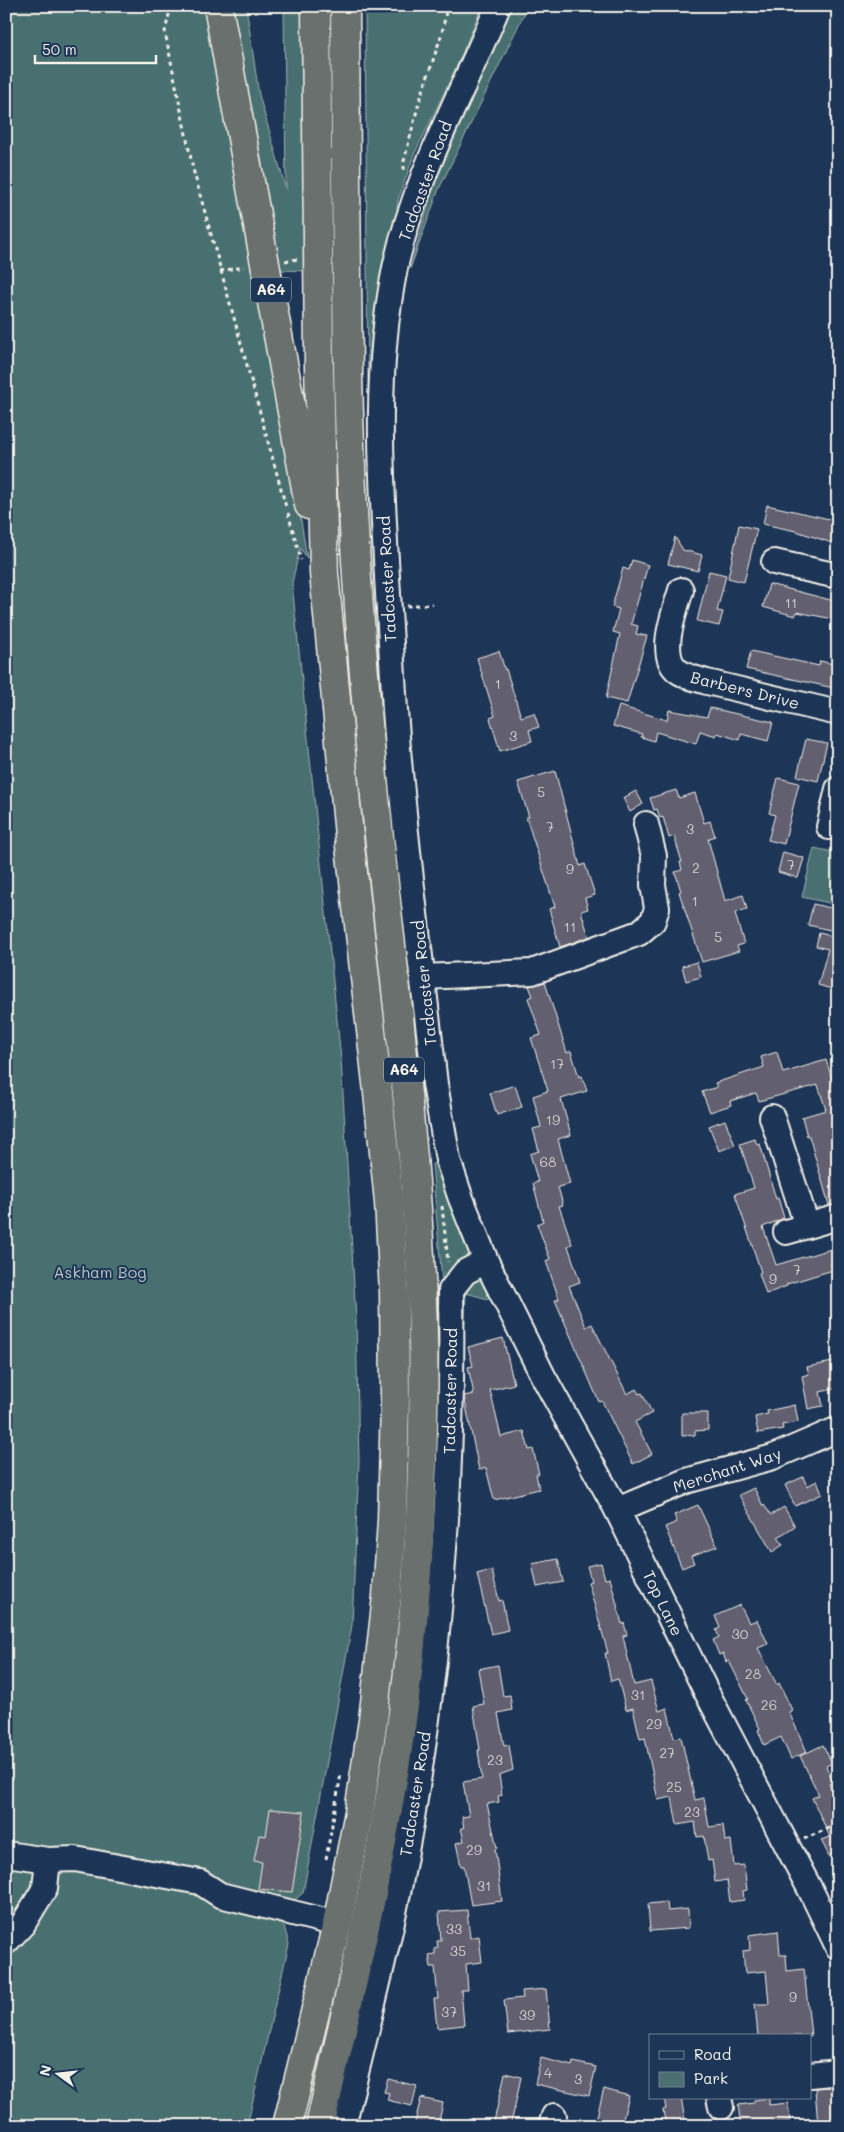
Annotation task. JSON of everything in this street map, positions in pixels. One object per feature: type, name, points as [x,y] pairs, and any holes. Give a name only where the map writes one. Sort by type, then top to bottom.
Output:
[{"type":"highway","name":"A64","points":[[218,6],[308,503],[313,568],[350,846],[378,1083],[389,1202],[394,1293],[395,1400],[392,1520],[387,1596],[373,1720],[359,1812],[338,1924],[287,2126]]},
{"type":"highway","name":"A64","points":[[313,568],[319,367],[316,6]]},
{"type":"highway","name":"A64","points":[[320,2126],[360,1951],[385,1825],[401,1726],[413,1627],[420,1533],[424,1424],[423,1309],[418,1203],[368,726],[353,510],[348,373],[345,6]]},
{"type":"street","name":"Tadcaster Road","points":[[343,2126],[384,1958],[401,1878],[433,1676],[454,1518],[451,1290],[465,1272],[486,1260],[460,1196],[448,1160],[434,1084],[395,710],[381,472],[382,363],[385,331],[396,268],[410,214],[430,158],[498,6]]},
{"type":"street","points":[[774,562],[838,576]]},
{"type":"street","name":"Barbers Drive","points":[[681,590],[667,651],[671,662],[678,671],[689,677],[707,682],[838,713]]},
{"type":"street","points":[[829,827],[838,789]]},
{"type":"street","points":[[423,977],[532,972],[639,933],[652,920],[657,908],[653,885],[654,856],[646,824]]},
{"type":"street","points":[[772,1117],[796,1229],[838,1217]]},
{"type":"street","name":"Top Lane","points":[[486,1260],[543,1376],[617,1510],[707,1693],[838,1947]]},
{"type":"street","name":"Merchant Way","points":[[617,1510],[686,1481],[773,1457],[838,1429]]},
{"type":"street","points":[[6,1854],[48,1860],[76,1858],[200,1882],[220,1896],[338,1924]]},
{"type":"street","points":[[6,1942],[23,1924],[45,1888],[48,1860]]},
{"type":"street","points":[[812,2075],[838,2072]]},
{"type":"path","points":[[171,6],[165,32],[193,169],[313,568]]},
{"type":"path","points":[[404,176],[404,161],[418,106],[442,32],[447,6]]},
{"type":"path","points":[[325,1863],[343,1766]]},
{"type":"path","points":[[788,1847],[838,1824]]},
{"type":"green space","name":"Askham Bog","points":[[6,6],[213,6],[307,558],[300,548],[292,583],[341,1059],[356,1319],[359,1461],[352,1625],[303,1893],[280,1912],[289,1944],[247,2126],[6,2126]]},
{"type":"green space","points":[[230,6],[246,6],[259,95],[286,189],[284,6],[307,6],[310,271],[280,270],[243,96]]},
{"type":"green space","points":[[365,6],[482,6],[457,66],[414,155],[398,200],[391,256],[368,393]]},
{"type":"green space","points":[[511,6],[528,6],[439,189],[410,269],[436,178]]},
{"type":"green space","points":[[814,848],[838,853],[838,905],[802,897]]},
{"type":"green space","points":[[442,1162],[471,1251],[443,1293],[432,1164]]},
{"type":"green space","points":[[480,1275],[495,1301],[466,1293],[464,1339],[459,1334],[459,1299],[464,1286]]},
{"type":"building","points":[[767,505],[838,521],[838,545],[796,531],[763,524]]},
{"type":"building","points":[[739,525],[757,529],[744,582],[728,578]]},
{"type":"building","points":[[675,537],[683,550],[702,555],[698,571],[668,564]]},
{"type":"building","points":[[632,560],[648,565],[631,624],[638,626],[636,634],[647,636],[627,703],[606,698],[620,634],[613,632],[619,609],[612,607],[623,568],[629,570]]},
{"type":"building","points":[[709,571],[726,575],[717,611],[723,612],[719,626],[697,621]]},
{"type":"building","points":[[769,584],[838,602],[838,620],[797,612],[795,616],[763,607]]},
{"type":"building","points":[[499,651],[521,717],[534,713],[539,727],[529,730],[532,741],[500,751],[490,718],[495,716],[477,658]]},
{"type":"building","points":[[751,651],[819,666],[820,661],[838,665],[834,688],[746,669]]},
{"type":"building","points":[[619,706],[667,720],[669,710],[707,717],[710,708],[773,722],[768,741],[741,734],[740,740],[717,733],[716,736],[700,731],[696,744],[656,732],[654,741],[641,737],[642,734],[613,726]]},
{"type":"building","points":[[806,739],[827,743],[818,781],[797,776]]},
{"type":"building","points":[[555,771],[580,866],[585,864],[595,895],[585,898],[588,909],[581,911],[589,937],[560,947],[549,909],[555,907],[526,817],[529,817],[518,782]]},
{"type":"building","points":[[778,778],[799,783],[784,844],[768,840],[775,815],[769,813]]},
{"type":"building","points":[[676,790],[679,798],[695,793],[704,823],[710,821],[715,836],[708,839],[725,901],[743,895],[747,909],[735,913],[744,944],[737,946],[739,951],[702,962],[679,892],[681,891],[675,872],[682,870],[680,862],[682,862],[674,836],[669,838],[663,817],[660,818],[657,809],[654,810],[650,798]]},
{"type":"building","points":[[636,791],[643,804],[630,812],[623,798]]},
{"type":"building","points":[[783,852],[804,858],[798,878],[778,872]]},
{"type":"building","points":[[813,904],[835,909],[830,930],[808,925]]},
{"type":"building","points":[[834,928],[838,929],[838,979],[835,990],[818,985],[828,949],[816,946],[819,933],[832,936]]},
{"type":"building","points":[[697,962],[701,977],[686,981],[682,966]]},
{"type":"building","points":[[545,982],[567,1053],[571,1051],[579,1077],[582,1076],[587,1091],[561,1099],[571,1135],[558,1139],[570,1184],[558,1187],[563,1205],[559,1206],[572,1244],[568,1246],[580,1282],[569,1286],[586,1327],[592,1324],[627,1394],[636,1389],[639,1394],[642,1393],[652,1413],[635,1422],[652,1454],[633,1464],[602,1401],[599,1402],[555,1300],[559,1299],[546,1261],[550,1259],[537,1224],[543,1221],[533,1183],[538,1182],[530,1154],[539,1151],[533,1129],[541,1127],[533,1096],[548,1091],[531,1038],[541,1035],[528,998],[533,996],[529,986]]},
{"type":"building","points":[[777,1052],[783,1073],[826,1060],[838,1098],[838,1204],[829,1205],[802,1117],[826,1110],[818,1085],[759,1101],[756,1093],[730,1101],[731,1105],[710,1112],[702,1092],[717,1087],[715,1083],[764,1067],[761,1057]]},
{"type":"building","points":[[515,1085],[522,1107],[497,1115],[490,1093]]},
{"type":"building","points":[[725,1120],[735,1145],[719,1151],[709,1126]]},
{"type":"building","points":[[755,1139],[757,1145],[760,1144],[776,1199],[778,1198],[784,1218],[763,1227],[776,1265],[838,1247],[838,1262],[831,1264],[833,1270],[787,1284],[787,1286],[766,1294],[759,1273],[761,1272],[735,1194],[754,1188],[740,1144]]},
{"type":"building","points":[[503,1338],[514,1384],[490,1390],[501,1437],[524,1431],[529,1450],[533,1449],[539,1474],[536,1474],[539,1489],[494,1500],[486,1468],[479,1470],[464,1396],[474,1394],[468,1367],[473,1366],[468,1347]]},
{"type":"building","points":[[838,1361],[838,1388],[820,1392],[823,1406],[808,1409],[802,1376],[809,1374],[807,1367]]},
{"type":"building","points":[[795,1405],[798,1422],[782,1425],[783,1429],[758,1433],[755,1417],[768,1414],[767,1411]]},
{"type":"building","points":[[682,1413],[708,1413],[708,1430],[695,1431],[695,1435],[682,1436]]},
{"type":"building","points":[[803,1477],[807,1486],[817,1481],[822,1494],[795,1506],[785,1485]]},
{"type":"building","points":[[754,1488],[763,1506],[771,1515],[784,1507],[795,1526],[778,1537],[783,1545],[772,1552],[739,1495]]},
{"type":"building","points":[[698,1505],[717,1546],[691,1556],[694,1563],[682,1568],[665,1527],[677,1522],[674,1515]]},
{"type":"building","points":[[558,1559],[563,1582],[537,1587],[532,1564]]},
{"type":"building","points":[[601,1563],[605,1579],[610,1578],[622,1624],[624,1623],[627,1635],[623,1636],[634,1685],[651,1681],[659,1711],[667,1708],[674,1738],[681,1737],[695,1800],[704,1798],[709,1827],[723,1825],[725,1841],[731,1840],[734,1866],[744,1865],[747,1890],[743,1891],[744,1900],[730,1902],[727,1880],[715,1882],[712,1860],[708,1861],[704,1836],[697,1837],[695,1822],[677,1825],[672,1797],[658,1800],[645,1738],[640,1739],[633,1708],[626,1710],[618,1679],[611,1681],[605,1653],[608,1653],[588,1582],[591,1581],[587,1566]]},
{"type":"building","points":[[492,1570],[499,1601],[502,1600],[508,1630],[491,1634],[477,1574]]},
{"type":"building","points":[[740,1605],[749,1623],[757,1620],[768,1644],[758,1648],[777,1685],[779,1683],[792,1710],[789,1712],[807,1752],[791,1759],[781,1737],[764,1745],[758,1730],[760,1729],[746,1700],[748,1699],[729,1661],[726,1662],[723,1653],[719,1655],[713,1640],[719,1637],[716,1630],[720,1628],[715,1616]]},
{"type":"building","points":[[498,1665],[503,1696],[510,1695],[512,1710],[498,1713],[504,1746],[509,1745],[513,1770],[499,1775],[502,1795],[498,1796],[499,1802],[487,1804],[497,1848],[495,1849],[502,1901],[471,1905],[464,1866],[461,1866],[456,1843],[464,1841],[461,1828],[464,1828],[462,1817],[469,1816],[463,1782],[482,1779],[478,1750],[480,1750],[473,1706],[484,1704],[478,1669]]},
{"type":"building","points":[[823,1745],[832,1763],[826,1766],[833,1782],[829,1784],[838,1804],[838,1855],[837,1852],[829,1856],[821,1840],[830,1837],[812,1798],[819,1795],[800,1756]]},
{"type":"building","points":[[270,1809],[304,1812],[292,1892],[258,1889],[262,1862],[254,1861],[259,1835],[266,1836]]},
{"type":"building","points":[[667,1902],[668,1911],[688,1909],[689,1928],[650,1931],[648,1904]]},
{"type":"building","points":[[467,1910],[470,1938],[479,1936],[482,1962],[466,1964],[468,1990],[461,1990],[464,2025],[437,2028],[434,1999],[438,1999],[435,1967],[431,1967],[429,1955],[435,1954],[435,1948],[438,1948],[437,1941],[441,1941],[439,1912]]},
{"type":"building","points":[[778,1931],[780,1955],[786,1955],[787,1971],[804,1969],[811,2034],[758,2034],[755,2004],[769,2004],[766,1971],[745,1973],[743,1951],[750,1950],[749,1935]]},
{"type":"building","points":[[546,1989],[550,2029],[508,2034],[504,2000],[523,1998],[522,1991]]},
{"type":"building","points":[[541,2058],[572,2066],[573,2062],[596,2067],[589,2096],[535,2084]]},
{"type":"building","points":[[505,2073],[521,2077],[513,2115],[510,2126],[493,2126]]},
{"type":"building","points":[[388,2079],[417,2086],[412,2106],[387,2100],[389,2093],[384,2092]]},
{"type":"building","points":[[830,2087],[831,2094],[836,2093],[838,2126],[818,2126],[815,2088]]},
{"type":"building","points":[[604,2089],[629,2096],[621,2126],[596,2120]]},
{"type":"building","points":[[421,2098],[443,2103],[438,2126],[414,2126]]},
{"type":"building","points":[[664,2100],[681,2100],[686,2126],[666,2126],[663,2110],[666,2109]]},
{"type":"building","points":[[754,2100],[769,2100],[769,2105],[788,2103],[790,2121],[741,2126],[738,2105],[754,2103]]}]
